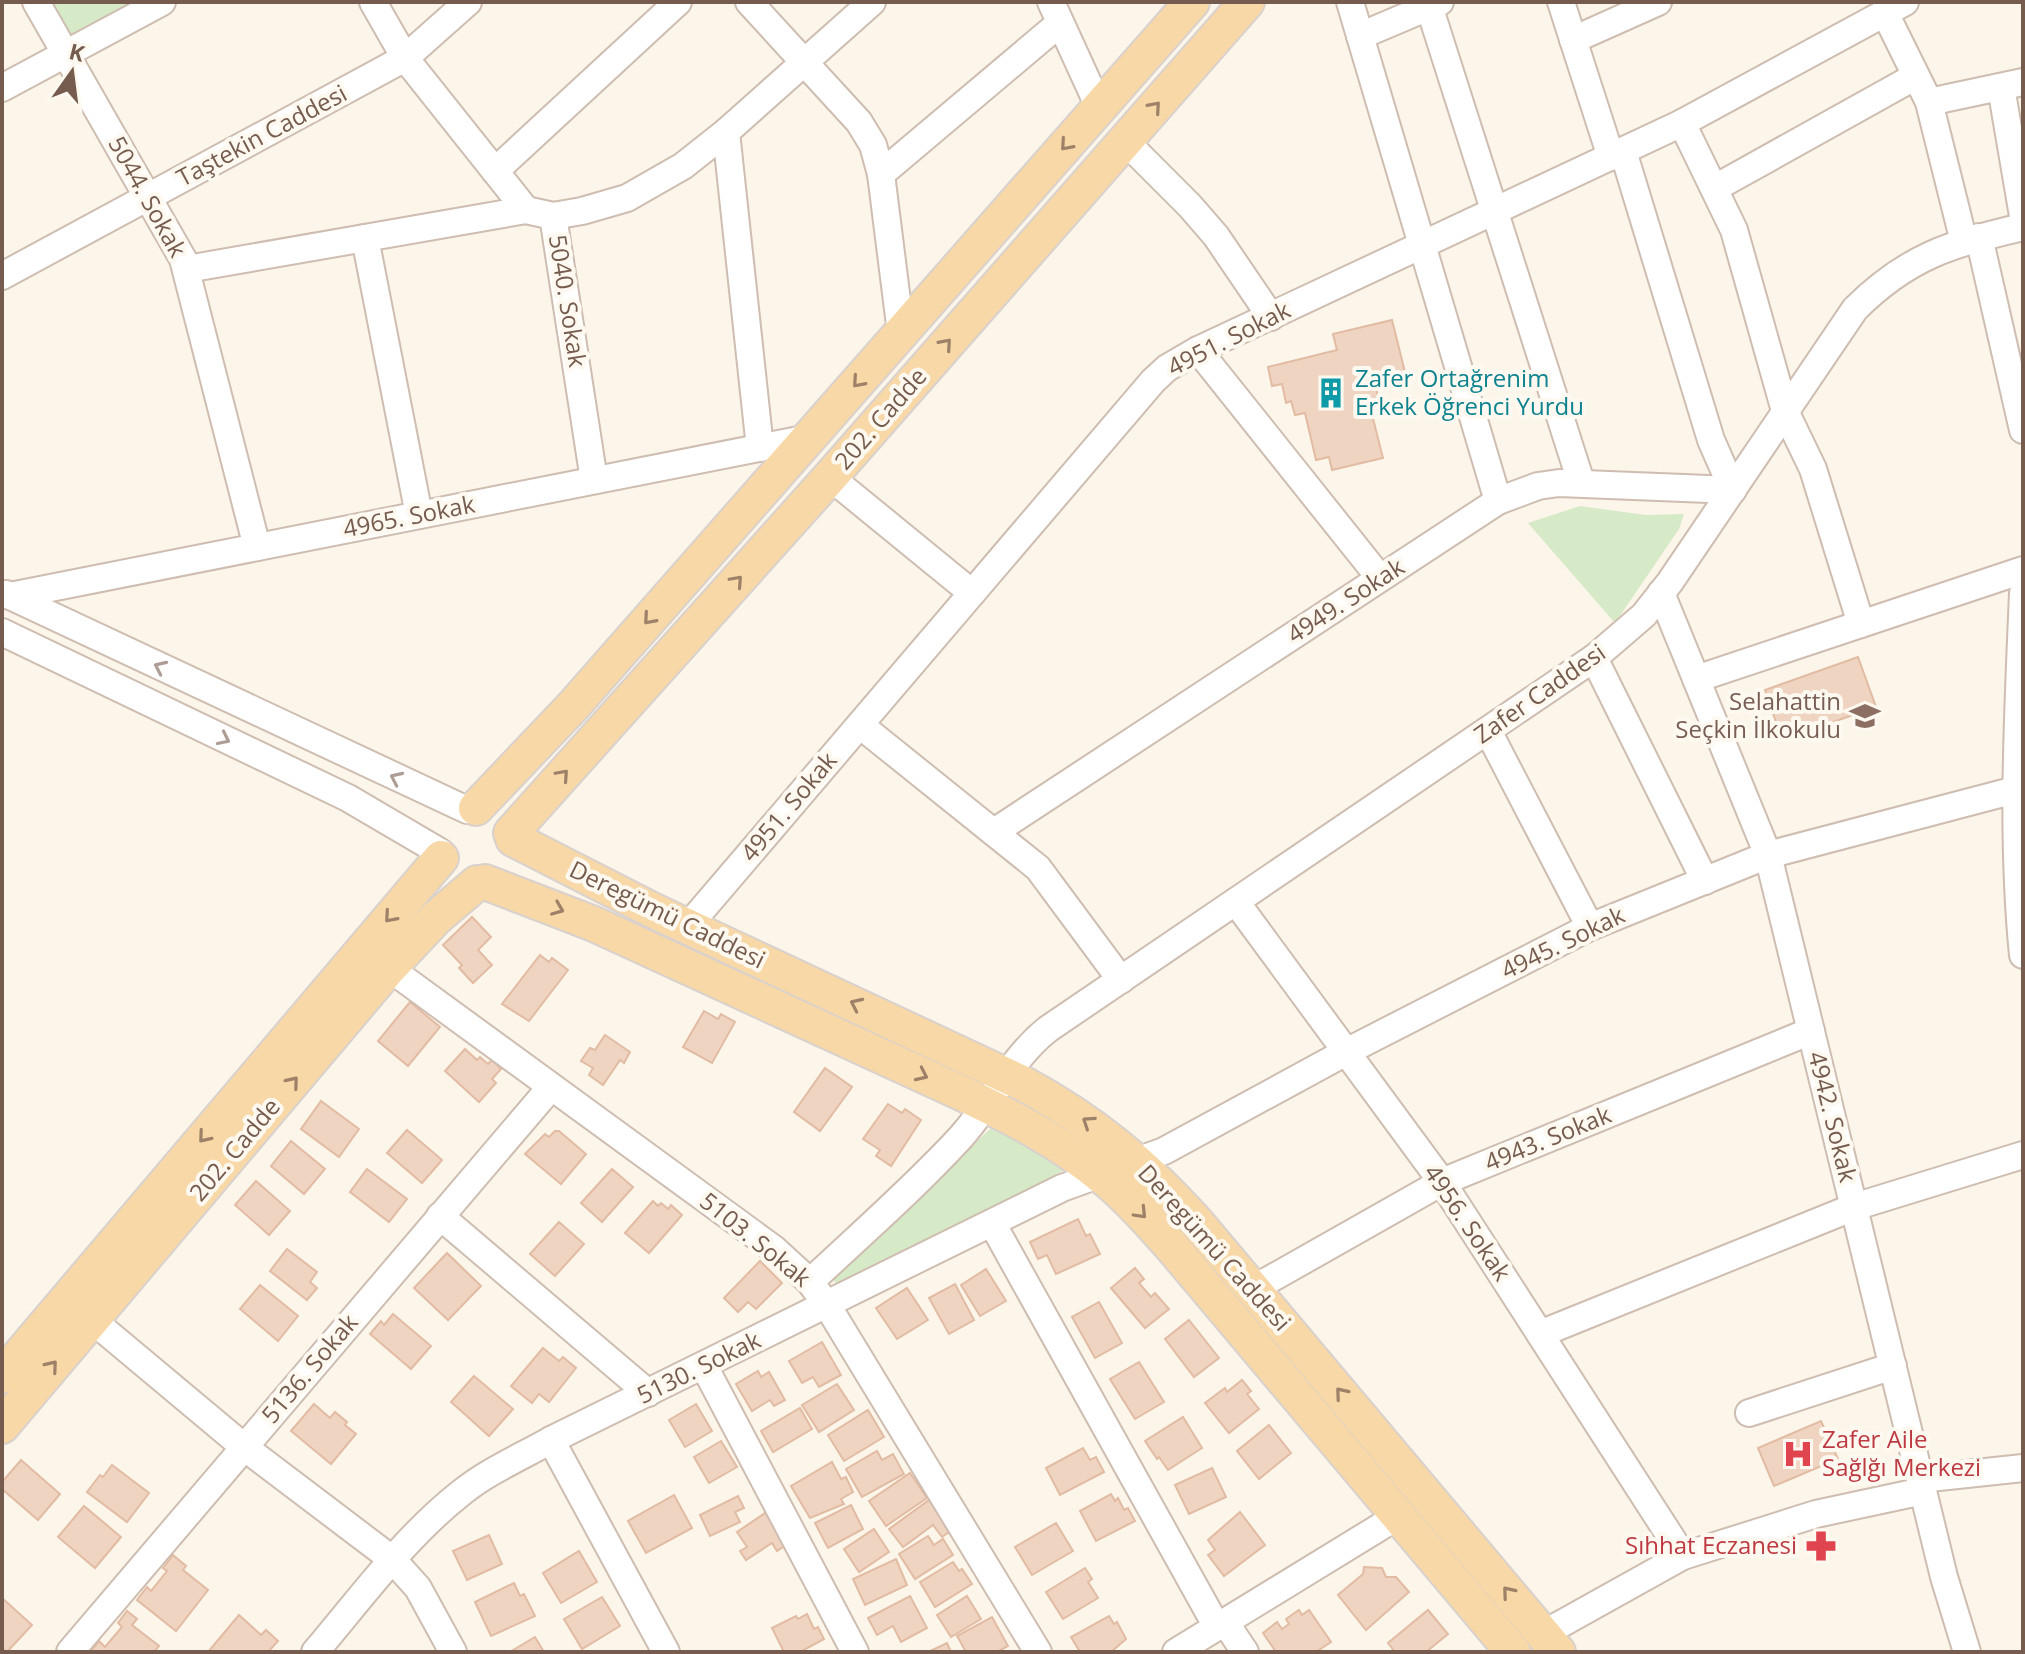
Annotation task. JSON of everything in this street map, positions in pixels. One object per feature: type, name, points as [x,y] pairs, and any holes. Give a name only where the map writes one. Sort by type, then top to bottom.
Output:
[{"type":"main road","name":"202. Cadde","points":[[471,809],[564,716],[1192,2]]},
{"type":"main road","name":"202. Cadde","points":[[512,836],[1247,2]]},
{"type":"main road","points":[[471,809],[486,809],[499,815],[512,836],[510,863],[502,873],[481,882],[456,877],[440,855],[442,830],[450,819],[471,809]]},
{"type":"main road","name":"Deregümü Caddesi","points":[[512,836],[688,926],[1006,1075],[1086,1121],[1138,1162],[1198,1224],[1551,1643]]},
{"type":"main road","name":"202. Cadde","points":[[2,1426],[79,1309],[440,855]]},
{"type":"main road","name":"202. Cadde","points":[[2,1376],[79,1309],[436,918],[481,882]]},
{"type":"main road","name":"Deregümü Caddesi","points":[[481,882],[594,924],[988,1105],[1045,1137],[1098,1173],[1136,1207],[1171,1246],[1513,1652]]},
{"type":"street","name":"5044. Sokak","points":[[36,2],[178,248],[187,269],[257,547]]},
{"type":"street","points":[[2,88],[162,2]]},
{"type":"street","name":"5040. Sokak","points":[[373,2],[405,58],[526,210],[553,216],[594,480]]},
{"type":"street","name":"Taştekin Caddesi","points":[[2,276],[405,58],[468,2]]},
{"type":"street","points":[[495,171],[678,2]]},
{"type":"street","points":[[749,2],[866,132],[873,145],[881,174],[901,333]]},
{"type":"street","points":[[553,216],[627,198],[683,166],[726,132],[872,2]]},
{"type":"street","points":[[1350,2],[1498,501]]},
{"type":"street","points":[[1561,2],[1617,154],[1711,440],[1733,490]]},
{"type":"street","points":[[1573,40],[1658,2]]},
{"type":"street","points":[[1360,36],[1434,4],[1495,212],[1581,482]]},
{"type":"street","points":[[1895,8],[1916,76],[1929,102],[1972,239],[2023,430]]},
{"type":"street","name":"4951. Sokak","points":[[688,926],[1167,368],[1198,350],[1682,123],[1895,8]]},
{"type":"street","points":[[881,174],[1056,12],[1099,107]]},
{"type":"street","points":[[1715,188],[1916,76]]},
{"type":"street","points":[[1929,102],[2012,84],[2023,216]]},
{"type":"street","points":[[1682,123],[1715,188],[1742,254],[1785,411],[1813,469],[1861,624]]},
{"type":"street","points":[[726,132],[760,448]]},
{"type":"street","points":[[1125,141],[1216,236],[1271,317]]},
{"type":"street","points":[[187,269],[526,210]]},
{"type":"street","name":"Zafer Caddesi","points":[[810,1282],[959,1140],[1039,1036],[1594,658],[1644,615],[1855,309],[1879,284],[1907,265],[1940,249],[2023,227]]},
{"type":"street","points":[[365,238],[419,515]]},
{"type":"street","points":[[1198,350],[1380,578]]},
{"type":"street","name":"4965. Sokak","points":[[6,594],[809,438]]},
{"type":"street","points":[[830,477],[972,593]]},
{"type":"street","name":"4949. Sokak","points":[[994,832],[1498,501],[1538,486],[1581,482],[1733,490]]},
{"type":"street","points":[[1696,679],[2023,570]]},
{"type":"street","name":"4942. Sokak","points":[[1661,593],[1768,855],[1944,1577],[1967,1652]]},
{"type":"street","points":[[2023,593],[2015,790],[2023,955]]},
{"type":"street","points":[[6,594],[471,809]]},
{"type":"street","points":[[2,632],[348,798],[440,855]]},
{"type":"street","points":[[1594,658],[1705,881]]},
{"type":"street","points":[[860,725],[1038,868],[1121,980]]},
{"type":"street","points":[[1488,731],[1590,927]]},
{"type":"street","name":"4945. Sokak","points":[[1138,1162],[1188,1139],[1346,1052],[1590,927],[1768,855],[2015,790]]},
{"type":"street","name":"4956. Sokak","points":[[1236,902],[1442,1182],[1683,1556]]},
{"type":"street","name":"5103. Sokak","points":[[389,968],[774,1249],[810,1282],[827,1305],[1038,1652]]},
{"type":"street","name":"4943. Sokak","points":[[1253,1289],[1442,1182],[1811,1031]]},
{"type":"street","name":"5136. Sokak","points":[[70,1652],[551,1087]]},
{"type":"street","points":[[1540,1334],[1854,1207],[2023,1155]]},
{"type":"street","name":"5130. Sokak","points":[[315,1652],[421,1529],[463,1491],[495,1470],[992,1223],[1098,1173],[1138,1162]]},
{"type":"street","points":[[440,1216],[648,1393]]},
{"type":"street","points":[[992,1223],[1221,1625],[1245,1652]]},
{"type":"street","points":[[79,1309],[244,1447],[393,1560],[418,1588],[453,1652]]},
{"type":"street","points":[[704,1366],[855,1652]]},
{"type":"street","points":[[1749,1413],[1893,1366]]},
{"type":"street","points":[[551,1440],[666,1652]]},
{"type":"street","points":[[1551,1643],[1683,1556],[1801,1518],[1922,1485],[2023,1468]]},
{"type":"street","points":[[1176,1652],[1398,1516]]},
{"type":"green space","points":[[46,2],[147,2],[71,43]]},
{"type":"green space","points":[[1580,506],[1646,515],[1684,514],[1679,529],[1615,623],[1528,523]]},
{"type":"green space","points":[[992,1127],[1048,1157],[1063,1171],[840,1289],[832,1278]]},
{"type":"building","name":"Zafer Ortağrenim Erkek Öğrenci Yurdu","points":[[1392,320],[1405,372],[1374,380],[1379,400],[1369,403],[1383,458],[1332,470],[1329,457],[1316,460],[1305,413],[1295,415],[1291,401],[1286,403],[1282,384],[1272,386],[1268,367],[1337,350],[1333,334]]},
{"type":"building","points":[[1858,657],[1876,707],[1782,740],[1765,690]]},
{"type":"building","points":[[472,917],[491,937],[478,950],[492,965],[473,983],[459,968],[462,965],[443,945]]},
{"type":"building","points":[[540,955],[549,962],[552,958],[568,970],[529,1021],[502,1004]]},
{"type":"building","points":[[410,1002],[440,1027],[408,1066],[378,1041]]},
{"type":"building","points":[[704,1011],[718,1019],[721,1014],[735,1022],[712,1063],[683,1047]]},
{"type":"building","points":[[605,1035],[630,1052],[624,1063],[620,1060],[603,1085],[589,1075],[593,1068],[581,1061],[590,1048],[595,1050]]},
{"type":"building","points":[[465,1049],[477,1060],[480,1057],[488,1064],[492,1060],[501,1069],[492,1079],[496,1083],[479,1102],[445,1071]]},
{"type":"building","points":[[825,1068],[852,1087],[820,1131],[794,1112]]},
{"type":"building","points":[[321,1101],[359,1129],[339,1157],[301,1129]]},
{"type":"building","points":[[888,1104],[902,1113],[905,1109],[921,1120],[891,1166],[876,1156],[880,1150],[863,1139]]},
{"type":"building","points":[[407,1130],[442,1160],[422,1183],[387,1153]]},
{"type":"building","points":[[555,1131],[586,1154],[561,1184],[525,1154],[545,1134],[549,1137]]},
{"type":"building","points":[[291,1141],[325,1169],[304,1194],[271,1166]]},
{"type":"building","points":[[367,1169],[407,1199],[389,1222],[350,1192]]},
{"type":"building","points":[[612,1169],[633,1187],[602,1222],[581,1203]]},
{"type":"building","points":[[256,1181],[290,1211],[269,1235],[235,1205]]},
{"type":"building","points":[[653,1201],[668,1209],[671,1205],[682,1215],[649,1253],[625,1233]]},
{"type":"building","points":[[1078,1219],[1100,1254],[1056,1274],[1047,1255],[1038,1259],[1030,1242]]},
{"type":"building","points":[[559,1222],[584,1244],[555,1276],[530,1254]]},
{"type":"building","points":[[287,1249],[317,1272],[310,1282],[317,1288],[307,1300],[270,1271]]},
{"type":"building","points":[[447,1253],[481,1286],[448,1320],[414,1288]]},
{"type":"building","points":[[760,1261],[782,1283],[756,1309],[748,1302],[738,1312],[724,1298]]},
{"type":"building","points":[[1135,1268],[1144,1279],[1139,1283],[1151,1297],[1155,1293],[1169,1309],[1145,1328],[1111,1288]]},
{"type":"building","points":[[986,1269],[1006,1301],[980,1316],[961,1285]]},
{"type":"building","points":[[955,1284],[974,1320],[949,1334],[929,1298]]},
{"type":"building","points":[[260,1285],[298,1316],[278,1341],[240,1309]]},
{"type":"building","points":[[907,1288],[928,1320],[897,1339],[876,1308]]},
{"type":"building","points":[[1099,1302],[1122,1343],[1095,1358],[1072,1317]]},
{"type":"building","points":[[393,1314],[431,1346],[411,1369],[370,1334],[381,1321],[384,1325]]},
{"type":"building","points":[[1189,1320],[1219,1358],[1194,1377],[1165,1339]]},
{"type":"building","points":[[822,1342],[841,1375],[819,1387],[813,1377],[802,1383],[789,1361]]},
{"type":"building","points":[[543,1348],[559,1361],[563,1357],[576,1368],[549,1402],[539,1394],[532,1403],[511,1386]]},
{"type":"building","points":[[1139,1362],[1164,1402],[1135,1419],[1110,1379]]},
{"type":"building","points":[[758,1371],[761,1377],[769,1372],[785,1400],[774,1406],[770,1400],[752,1411],[736,1384]]},
{"type":"building","points":[[474,1376],[513,1409],[489,1436],[451,1402]]},
{"type":"building","points":[[1242,1380],[1251,1391],[1247,1394],[1259,1409],[1229,1433],[1205,1403]]},
{"type":"building","points":[[837,1384],[854,1410],[819,1432],[802,1405]]},
{"type":"building","points":[[314,1404],[330,1418],[335,1412],[356,1434],[331,1464],[291,1431]]},
{"type":"building","points":[[696,1404],[712,1431],[685,1447],[669,1420]]},
{"type":"building","points":[[800,1408],[812,1429],[773,1452],[761,1431]]},
{"type":"building","points":[[868,1410],[884,1437],[844,1461],[828,1435]]},
{"type":"building","points":[[1183,1417],[1202,1448],[1168,1470],[1145,1441]]},
{"type":"building","name":"Zafer Aile Sağlğı Merkezi","points":[[1821,1421],[1838,1459],[1774,1486],[1758,1448]]},
{"type":"building","points":[[1269,1425],[1291,1453],[1259,1479],[1237,1451]]},
{"type":"building","points":[[721,1441],[737,1467],[709,1483],[694,1457]]},
{"type":"building","points":[[1083,1448],[1090,1460],[1096,1457],[1104,1472],[1060,1495],[1046,1468]]},
{"type":"building","points":[[877,1451],[882,1460],[893,1454],[904,1474],[862,1497],[846,1469]]},
{"type":"building","points":[[21,1460],[60,1494],[38,1520],[2,1489],[2,1482]]},
{"type":"building","points":[[832,1462],[841,1479],[846,1477],[853,1492],[841,1499],[844,1504],[810,1518],[791,1486]]},
{"type":"building","points":[[112,1465],[149,1493],[127,1522],[87,1492]]},
{"type":"building","points":[[1212,1468],[1226,1497],[1189,1514],[1175,1485]]},
{"type":"building","points":[[910,1473],[927,1498],[886,1526],[869,1501]]},
{"type":"building","points":[[1111,1494],[1115,1501],[1118,1498],[1124,1510],[1128,1508],[1135,1521],[1096,1541],[1080,1511]]},
{"type":"building","points":[[674,1495],[692,1528],[646,1553],[628,1521]]},
{"type":"building","points":[[738,1496],[744,1508],[735,1512],[740,1522],[710,1536],[700,1515]]},
{"type":"building","points":[[929,1500],[952,1530],[942,1537],[933,1525],[903,1547],[889,1529]]},
{"type":"building","points":[[851,1505],[863,1529],[828,1548],[815,1523]]},
{"type":"building","points":[[84,1506],[121,1537],[95,1568],[58,1537]]},
{"type":"building","points":[[768,1511],[789,1543],[777,1551],[772,1543],[746,1560],[740,1551],[747,1547],[737,1532]]},
{"type":"building","points":[[1240,1512],[1265,1545],[1224,1576],[1208,1555],[1215,1550],[1208,1540]]},
{"type":"building","points":[[1056,1523],[1073,1551],[1032,1575],[1015,1547]]},
{"type":"building","points":[[874,1529],[889,1552],[859,1572],[844,1549]]},
{"type":"building","points":[[489,1535],[502,1564],[467,1580],[453,1551]]},
{"type":"building","points":[[928,1536],[934,1545],[943,1539],[953,1555],[915,1579],[899,1554]]},
{"type":"building","points":[[579,1551],[597,1582],[561,1603],[543,1573]]},
{"type":"building","points":[[173,1555],[186,1566],[183,1570],[208,1590],[176,1631],[137,1600],[147,1587],[151,1591],[167,1571],[163,1568]]},
{"type":"building","points":[[896,1559],[907,1585],[865,1605],[853,1579]]},
{"type":"building","points":[[953,1562],[972,1584],[935,1607],[920,1582]]},
{"type":"building","points":[[1364,1567],[1382,1568],[1386,1577],[1396,1577],[1409,1592],[1366,1630],[1338,1595],[1363,1574]]},
{"type":"building","points":[[1085,1568],[1092,1579],[1088,1582],[1098,1598],[1063,1619],[1046,1592]]},
{"type":"building","points":[[514,1583],[520,1596],[524,1594],[535,1616],[491,1636],[475,1602]]},
{"type":"building","points":[[910,1596],[927,1628],[901,1642],[893,1626],[877,1635],[868,1618]]},
{"type":"building","points":[[967,1596],[981,1619],[951,1637],[937,1615]]},
{"type":"building","points":[[602,1597],[620,1626],[582,1649],[564,1619]]},
{"type":"building","points":[[2,1598],[32,1625],[7,1652],[2,1648]]},
{"type":"building","points":[[1299,1610],[1302,1615],[1309,1610],[1331,1642],[1316,1652],[1276,1652],[1263,1633],[1277,1622],[1282,1629],[1289,1624],[1286,1619]]},
{"type":"building","points":[[1428,1610],[1448,1634],[1426,1652],[1395,1652],[1388,1643]]},
{"type":"building","points":[[127,1611],[137,1619],[132,1625],[159,1646],[154,1652],[90,1652],[99,1641],[105,1647],[122,1627],[118,1623]]},
{"type":"building","points":[[807,1614],[814,1629],[818,1627],[824,1639],[800,1652],[784,1652],[772,1628]]},
{"type":"building","points":[[239,1615],[261,1635],[266,1630],[278,1641],[268,1652],[208,1652]]},
{"type":"building","points":[[1109,1616],[1114,1624],[1117,1622],[1126,1639],[1111,1652],[1080,1652],[1071,1637]]},
{"type":"building","points":[[992,1617],[1008,1646],[997,1652],[966,1652],[957,1636]]},
{"type":"building","points":[[535,1637],[544,1652],[510,1652]]},
{"type":"building","points":[[947,1643],[951,1652],[928,1652]]},
{"type":"place","name":"Zafer Ortağrenim Erkek Öğrenci Yurdu","points":[[1331,393]]},
{"type":"place","name":"Selahattin Seçkin İlkokulu","points":[[1865,716]]},
{"type":"place","name":"Zafer Aile Sağlğı Merkezi","points":[[1798,1454]]},
{"type":"place","name":"Sıhhat Eczanesi","points":[[1821,1546]]}]
